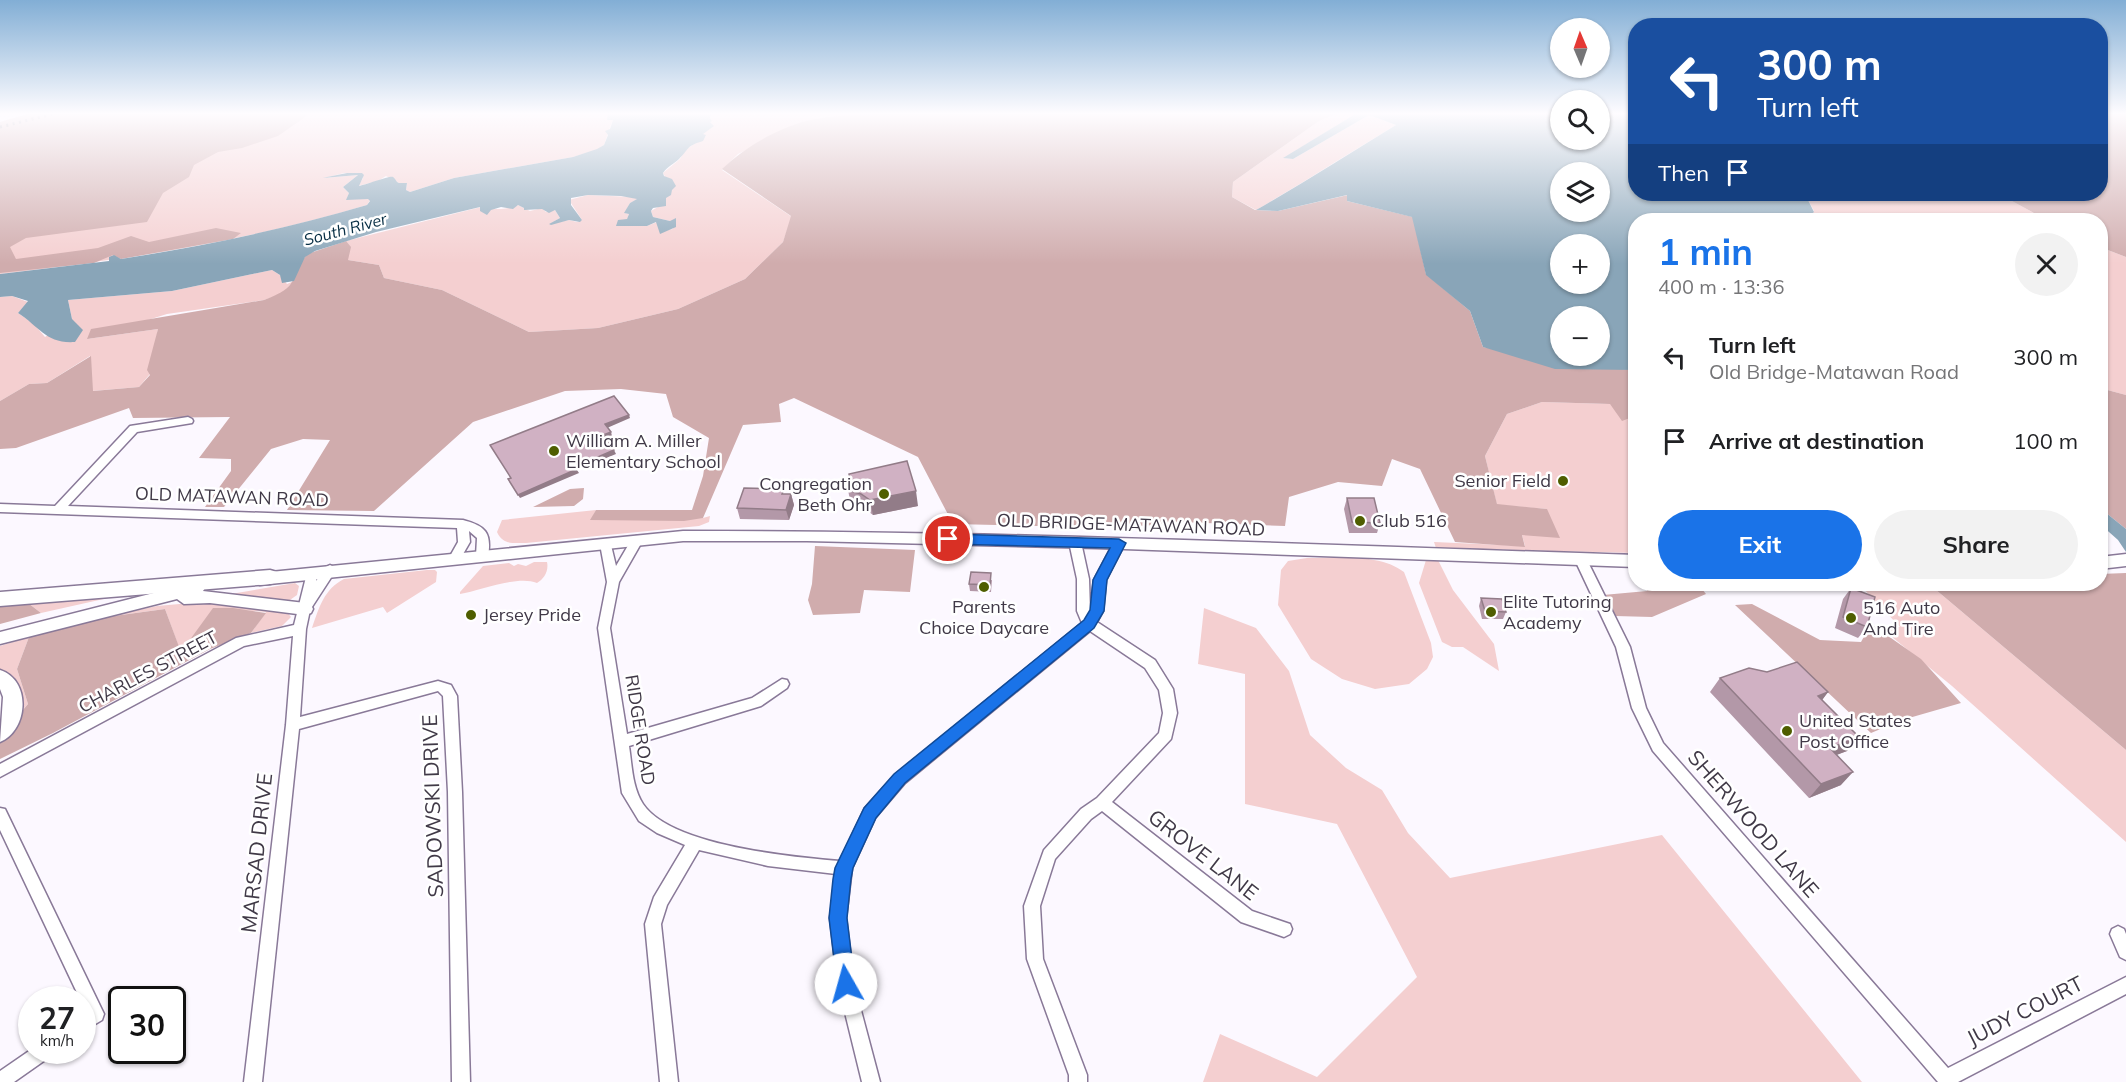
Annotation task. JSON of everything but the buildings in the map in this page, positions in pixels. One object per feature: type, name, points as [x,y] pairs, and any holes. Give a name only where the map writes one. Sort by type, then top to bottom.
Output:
[{"type":"highway","points":[[0,599],[270,577]]},
{"type":"highway","points":[[0,678],[5,681],[14,699],[9,719],[0,733]]},
{"type":"main road","name":"OLD BRIDGE-MATAWAN ROAD","points":[[154,599],[186,590],[270,577],[682,536],[797,536],[1119,543],[1628,561]]},
{"type":"main road","points":[[0,638],[154,599],[210,597],[305,609]]},
{"type":"street","points":[[58,510],[134,429],[188,421]]},
{"type":"street","name":"OLD MATAWAN ROAD","points":[[0,508],[463,524]]},
{"type":"street","points":[[455,558],[464,542],[463,524],[476,527],[483,534],[486,543],[482,556]]},
{"type":"street","name":"RIDGE ROAD","points":[[637,540],[613,582],[604,628],[629,793],[643,815],[669,832],[695,842],[718,849],[844,868]]},
{"type":"street","points":[[1075,543],[1083,579],[1083,611],[1089,624],[1150,664],[1166,689],[1170,713],[1166,735],[1102,803],[1086,814],[1049,855],[1032,906],[1035,959],[1078,1082]]},
{"type":"street","points":[[872,1082],[846,984],[838,918],[844,868],[870,813],[900,778],[1089,624],[1097,611],[1100,580],[1119,543]]},
{"type":"street","name":"RIDGE ROAD","points":[[606,544],[613,582]]},
{"type":"street","name":"SHERWOOD LANE","points":[[1581,561],[1623,647],[1639,708],[1658,747],[1948,1080]]},
{"type":"street","points":[[305,609],[330,570]]},
{"type":"street","points":[[300,629],[312,572]]},
{"type":"street","points":[[1083,579],[1100,580]]},
{"type":"street","name":"MARSAD DRIVE","points":[[253,1082],[293,724],[300,629]]},
{"type":"street","name":"CHARLES STREET","points":[[0,771],[241,642],[300,629]]},
{"type":"street","points":[[621,742],[756,702],[782,684]]},
{"type":"street","name":"SADOWSKI DRIVE","points":[[293,724],[438,686],[446,689],[450,696],[455,792],[461,1082]]},
{"type":"street","name":"GROVE LANE","points":[[1102,803],[1247,917],[1284,929]]},
{"type":"street","points":[[0,813],[83,986]]},
{"type":"street","points":[[669,1082],[653,924],[660,902],[695,842]]},
{"type":"street","points":[[2118,934],[2126,952]]},
{"type":"street","name":"JUDY COURT","points":[[1948,1080],[2126,985]]},
{"type":"street","points":[[0,1081],[25,1064]]},
{"type":"shaded area","points":[[0,163],[536,163],[454,178],[410,192],[406,190],[407,183],[399,183],[386,176],[378,181],[358,186],[363,178],[362,173],[344,173],[324,178],[358,175],[343,187],[349,193],[347,199],[368,199],[370,200],[367,205],[276,229],[185,248],[0,274]]},
{"type":"shaded area","points":[[0,163],[197,163],[189,177],[163,193],[147,222],[26,238],[10,247],[16,259],[98,248],[131,236],[149,242],[216,228],[241,233],[233,239],[121,259],[113,255],[94,263],[0,273]]},
{"type":"shaded area","points":[[675,163],[729,163],[722,170],[792,217],[783,242],[745,279],[678,309],[598,328],[529,332],[442,290],[384,278],[379,265],[348,260],[346,241],[481,207],[500,209],[518,205],[530,211],[542,208],[546,212],[555,210],[560,218],[550,224],[569,220],[577,222],[582,220],[569,200],[588,195],[638,199],[630,203],[625,213],[629,214],[627,220],[634,226],[647,226],[657,222],[665,230],[673,229],[670,221],[653,217],[651,211],[658,207],[672,190],[663,173]]},
{"type":"shaded area","points":[[729,163],[1259,163],[1233,182],[1232,197],[1255,210],[1278,211],[1348,195],[1347,201],[1413,217],[1426,274],[1470,311],[1483,347],[1550,358],[1550,366],[1597,366],[1628,369],[1628,419],[1622,421],[1610,404],[1542,402],[1507,414],[1485,456],[1497,504],[1547,509],[1560,538],[1522,535],[1525,547],[1455,542],[1420,469],[1392,459],[1382,486],[1338,482],[1289,497],[1285,526],[1179,522],[1125,528],[953,524],[918,457],[794,398],[779,404],[781,422],[743,425],[703,518],[684,521],[590,520],[596,510],[692,510],[703,476],[709,438],[673,417],[666,394],[621,389],[565,391],[473,422],[374,511],[287,510],[330,440],[303,439],[271,449],[224,507],[205,507],[231,471],[231,459],[199,458],[230,417],[133,418],[129,408],[16,448],[0,449],[0,401],[29,384],[47,383],[91,356],[93,391],[139,387],[150,375],[147,370],[158,329],[87,339],[91,329],[264,300],[289,286],[307,254],[346,241],[351,247],[348,260],[379,265],[384,278],[442,290],[529,332],[598,328],[678,309],[745,279],[783,242],[791,216],[722,169]]},
{"type":"shaded area","points":[[1259,163],[1333,163],[1256,210],[1232,197],[1233,182]]},
{"type":"shaded area","points":[[2108,163],[2126,163],[2126,257],[2108,250],[2108,213],[2034,213],[2012,201],[2108,201]]},
{"type":"shaded area","points":[[1809,201],[2012,201],[2034,213],[1812,213],[1814,211]]},
{"type":"shaded area","points":[[2108,250],[2126,257],[2126,395],[2108,390]]},
{"type":"shaded area","points":[[272,270],[280,275],[287,284],[294,281],[282,294],[264,300],[167,314],[87,339],[158,329],[150,374],[139,387],[92,391],[90,356],[47,383],[29,384],[0,401],[0,297],[12,296],[28,302],[18,313],[34,324],[45,337],[72,319],[68,300],[172,291]]},
{"type":"shaded area","points":[[2108,390],[2126,395],[2126,529],[2108,514]]},
{"type":"shaded area","name":"Senior Field","points":[[1542,402],[1610,404],[1628,410],[1628,553],[1436,548],[1434,542],[1525,546],[1522,535],[1547,509],[1497,505],[1485,456],[1507,414]]},
{"type":"shaded area","points":[[584,488],[583,499],[574,506],[533,507],[570,489]]},
{"type":"shaded area","points":[[596,510],[591,520],[710,516],[709,522],[699,526],[526,543],[505,541],[497,532],[502,520]]},
{"type":"shaded area","points":[[815,546],[915,550],[910,592],[864,590],[860,613],[813,615],[808,600],[812,584]]},
{"type":"shaded area","points":[[1307,558],[1371,559],[1394,566],[1404,572],[1431,643],[1433,657],[1427,669],[1409,684],[1375,689],[1342,679],[1311,659],[1278,605],[1281,570],[1288,561]]},
{"type":"shaded area","points":[[1426,560],[1438,560],[1453,590],[1494,644],[1499,671],[1463,647],[1452,647],[1442,642],[1419,583]]},
{"type":"shaded area","points":[[534,562],[547,562],[545,574],[537,583],[509,582],[460,594],[483,566],[509,563],[514,566],[518,564],[526,566]]},
{"type":"shaded area","points":[[427,570],[437,572],[436,582],[387,613],[383,607],[312,628],[327,594],[344,579]]},
{"type":"shaded area","points":[[2126,573],[2126,750],[1937,591],[2108,591],[2108,574]]},
{"type":"shaded area","points":[[295,583],[299,586],[297,595],[287,602],[231,594]]},
{"type":"shaded area","points":[[1647,591],[1704,591],[1706,594],[1652,617],[1615,616],[1603,595]]},
{"type":"shaded area","points":[[1866,591],[1937,591],[2126,750],[2126,842],[1952,686],[1881,628],[1900,627]]},
{"type":"shaded area","points":[[126,594],[41,613],[28,603]]},
{"type":"shaded area","points":[[202,602],[287,612],[291,617],[282,626],[251,633],[266,612],[214,608],[181,653],[165,609],[106,617],[157,606]]},
{"type":"shaded area","points":[[28,603],[41,613],[0,624],[0,605]]},
{"type":"shaded area","points":[[1752,604],[1820,640],[1861,642],[1871,624],[1921,659],[1961,703],[1902,720],[1871,733],[1735,605]]},
{"type":"shaded area","points":[[213,608],[233,608],[266,613],[251,633],[210,649],[0,759],[0,737],[28,704],[17,669],[29,637],[99,618],[165,609],[181,652]]},
{"type":"shaded area","points":[[1204,608],[1256,628],[1289,671],[1310,735],[1346,768],[1382,790],[1408,833],[1450,878],[1662,835],[1862,1082],[1203,1082],[1220,1034],[1317,1077],[1417,977],[1337,824],[1245,804],[1245,674],[1198,664]]},
{"type":"shaded area","points":[[29,637],[17,669],[28,704],[19,714],[0,670],[0,646]]},
{"type":"water","name":"South River","points":[[536,163],[674,163],[663,173],[664,176],[672,179],[676,186],[671,195],[666,198],[666,206],[653,208],[651,211],[653,217],[670,221],[676,218],[676,227],[660,234],[656,222],[647,226],[616,226],[618,220],[627,219],[629,214],[624,213],[630,203],[637,199],[621,196],[588,195],[571,198],[571,205],[582,220],[580,222],[569,220],[551,225],[549,224],[560,218],[555,210],[549,213],[542,209],[524,210],[518,205],[513,209],[501,207],[491,210],[487,215],[480,211],[480,207],[376,232],[315,251],[305,257],[294,281],[282,283],[280,275],[272,270],[172,291],[68,300],[72,319],[83,330],[75,342],[57,340],[44,334],[18,313],[28,301],[12,296],[0,297],[0,274],[109,261],[109,257],[114,255],[121,259],[214,243],[337,214],[367,205],[370,201],[368,199],[346,200],[349,193],[343,187],[358,175],[323,178],[347,173],[362,173],[364,175],[359,186],[393,177],[399,183],[407,183],[406,190],[410,192],[454,178]]},
{"type":"water","points":[[1334,163],[1550,163],[1550,222],[1610,222],[1610,163],[1628,163],[1628,201],[1808,201],[1814,212],[1628,213],[1628,370],[1555,369],[1483,347],[1470,311],[1426,275],[1412,217],[1347,201],[1347,195],[1278,211],[1256,210]]},
{"type":"water","points":[[2108,514],[2126,529],[2126,552],[2108,531]]},
{"type":"place","name":"William A. Miller Elementary School","points":[[554,451]]},
{"type":"place","name":"Senior Field","points":[[1563,481]]},
{"type":"place","name":"Congregation Beth Ohr","points":[[884,494]]},
{"type":"place","name":"Club 516","points":[[1360,521]]},
{"type":"place","name":"Parents Choice Daycare","points":[[984,587]]},
{"type":"place","name":"Elite Tutoring Academy","points":[[1491,612]]},
{"type":"place","name":"Jersey Pride","points":[[471,615]]},
{"type":"place","name":"516 Auto And Tire","points":[[1851,618]]},
{"type":"place","name":"United States Post Office","points":[[1787,731]]},
{"type":"route","points":[[846,984],[838,918],[842,879],[844,868],[870,813],[900,778],[1089,624],[1097,611],[1100,580],[1113,559],[1119,543],[948,539]]}]
